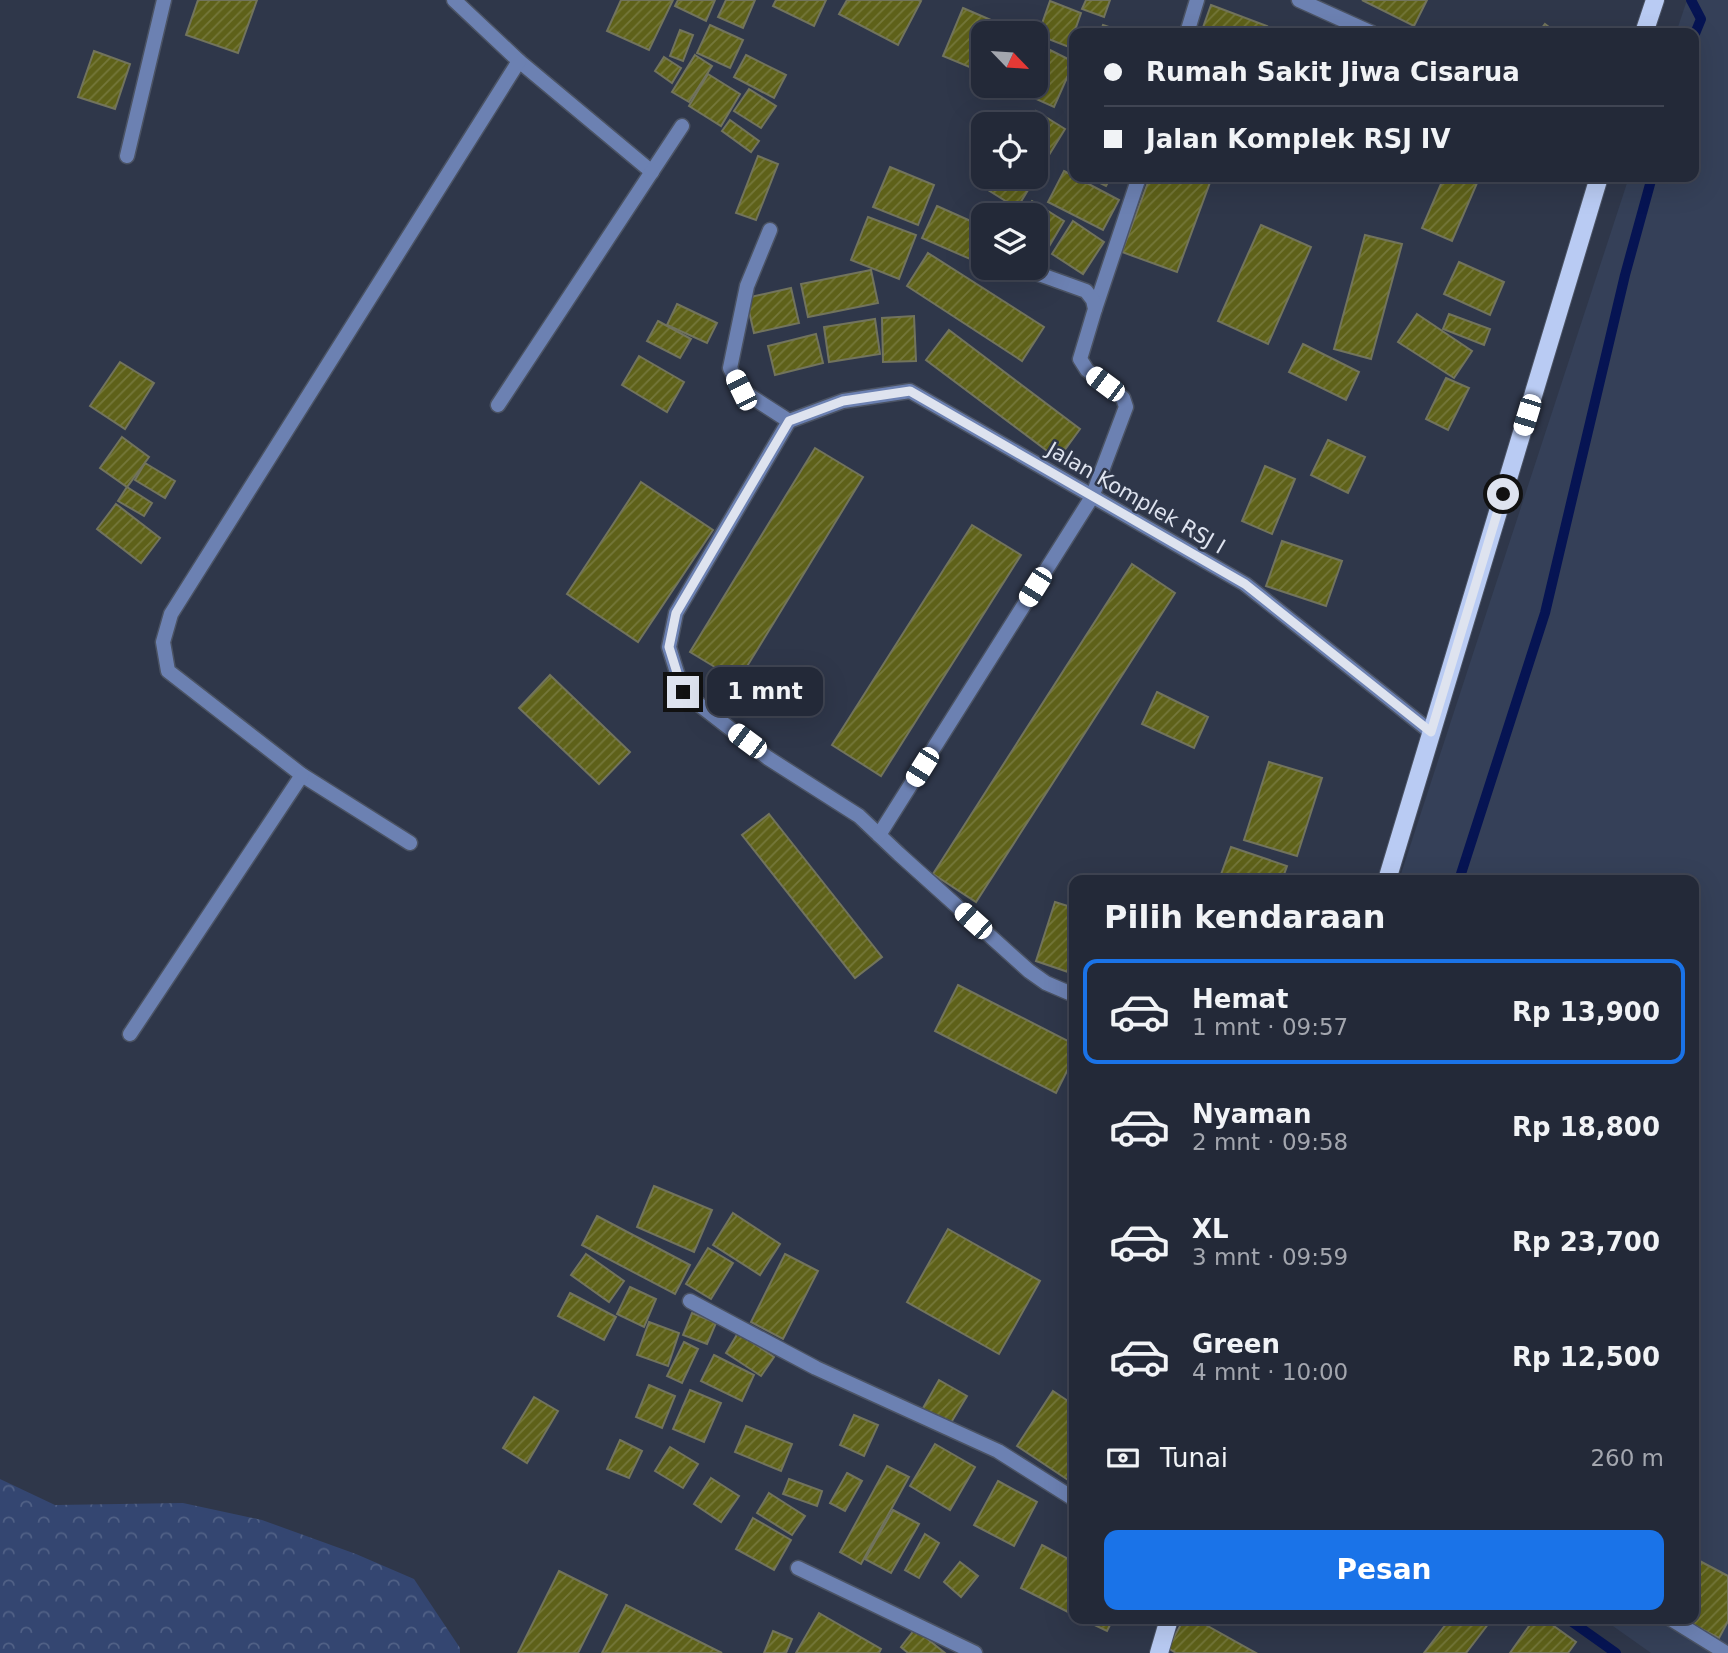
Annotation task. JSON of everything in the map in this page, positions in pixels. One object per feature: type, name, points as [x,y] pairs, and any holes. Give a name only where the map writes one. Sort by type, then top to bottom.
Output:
[{"type":"main road","points":[[1646,28],[1654,0]]},
{"type":"main road","points":[[1388,875],[1597,182]]},
{"type":"main road","points":[[1159,1653],[1168,1624]]},
{"type":"street","points":[[127,156],[164,0]]},
{"type":"street","points":[[454,0],[519,61],[652,172]]},
{"type":"street","points":[[1189,28],[1197,0]]},
{"type":"street","points":[[1298,0],[1361,28]]},
{"type":"street","points":[[410,844],[302,775],[168,671],[163,642],[172,614],[519,61]]},
{"type":"street","points":[[498,405],[682,126]]},
{"type":"street","points":[[879,835],[1092,497],[1126,407],[1123,398],[1087,370],[1080,359],[1137,182]]},
{"type":"street","points":[[770,230],[747,286],[730,368],[741,390],[789,421],[676,613],[669,647],[683,692],[768,758],[859,816],[1029,971],[1069,993]]},
{"type":"street","points":[[1048,277],[1086,291],[1093,300],[1095,309]]},
{"type":"street","name":"Jalan Komplek RSJ I","points":[[789,421],[843,401],[910,391],[1245,584],[1431,732]]},
{"type":"street","points":[[130,1034],[302,775]]},
{"type":"street","points":[[690,1301],[816,1368],[998,1451],[1069,1496]]},
{"type":"street","points":[[798,1568],[975,1653]]},
{"type":"street","points":[[1679,1624],[1726,1653]]},
{"type":"shaded area","points":[[1687,0],[1728,0],[1728,1653],[1651,1653],[1610,1624],[1699,1624],[1699,875],[1401,875],[1627,182],[1699,182],[1699,28],[1678,28]]},
{"type":"green space","points":[[0,1479],[55,1505],[183,1503],[262,1520],[356,1554],[414,1579],[460,1648],[460,1653],[0,1653]]},
{"type":"building","points":[[198,0],[257,0],[238,53],[186,35]]},
{"type":"building","points":[[621,0],[673,0],[649,50],[607,31]]},
{"type":"building","points":[[678,0],[715,0],[706,21],[675,6]]},
{"type":"building","points":[[726,0],[755,0],[743,28],[718,17]]},
{"type":"building","points":[[776,0],[826,0],[814,26],[773,6]]},
{"type":"building","points":[[847,0],[921,1],[898,45],[839,14]]},
{"type":"building","points":[[1086,0],[1110,0],[1104,17],[1082,9]]},
{"type":"building","points":[[1362,0],[1427,0],[1414,26]]},
{"type":"building","points":[[1050,1],[1081,13],[1076,28],[1069,28],[1069,47],[1048,39],[1048,21],[1043,21]]},
{"type":"building","points":[[1211,5],[1267,26],[1266,28],[1203,28]]},
{"type":"building","points":[[963,8],[993,21],[971,21],[971,68],[943,56]]},
{"type":"building","points":[[710,25],[743,40],[730,68],[697,53]]},
{"type":"building","points":[[680,30],[693,35],[683,61],[670,56]]},
{"type":"building","points":[[1048,49],[1069,60],[1069,73],[1054,107],[1034,98],[1048,98]]},
{"type":"building","points":[[94,51],[130,64],[115,109],[78,97]]},
{"type":"building","points":[[695,55],[712,66],[689,102],[672,92]]},
{"type":"building","points":[[746,55],[786,75],[774,98],[734,77]]},
{"type":"building","points":[[664,57],[681,68],[672,83],[655,71]]},
{"type":"building","points":[[708,74],[740,94],[721,126],[689,106]]},
{"type":"building","points":[[749,89],[776,106],[761,128],[734,111]]},
{"type":"building","points":[[1048,118],[1065,129],[1048,157]]},
{"type":"building","points":[[730,120],[759,141],[751,152],[722,131]]},
{"type":"building","points":[[758,156],[778,164],[756,220],[736,213]]},
{"type":"building","points":[[890,167],[934,185],[918,225],[873,207]]},
{"type":"building","points":[[1064,171],[1069,174],[1069,182],[1085,182],[1119,200],[1103,230],[1048,202]]},
{"type":"building","points":[[1148,182],[1210,182],[1177,272],[1122,252]]},
{"type":"building","points":[[1442,182],[1477,183],[1452,241],[1422,228]]},
{"type":"building","points":[[1029,189],[1020,203],[1009,203],[988,190]]},
{"type":"building","points":[[937,206],[971,221],[971,259],[922,238]]},
{"type":"building","points":[[1048,211],[1064,221],[1048,248]]},
{"type":"building","points":[[868,217],[916,235],[899,279],[851,260]]},
{"type":"building","points":[[1073,221],[1104,242],[1083,274],[1052,254]]},
{"type":"building","points":[[1261,225],[1311,247],[1268,344],[1218,321]]},
{"type":"building","points":[[1365,235],[1402,244],[1371,359],[1334,349]]},
{"type":"building","points":[[928,253],[1044,327],[1022,361],[907,286]]},
{"type":"building","points":[[1459,262],[1504,282],[1490,315],[1444,294]]},
{"type":"building","points":[[871,270],[878,303],[808,317],[801,284]]},
{"type":"building","points":[[791,288],[799,323],[754,333],[746,298]]},
{"type":"building","points":[[677,304],[717,323],[707,343],[667,325]]},
{"type":"building","points":[[1417,314],[1472,351],[1454,378],[1398,342]]},
{"type":"building","points":[[1449,314],[1490,329],[1484,345],[1443,329]]},
{"type":"building","points":[[914,316],[916,361],[883,362],[882,318]]},
{"type":"building","points":[[875,319],[880,354],[829,362],[824,327]]},
{"type":"building","points":[[658,321],[691,339],[680,358],[647,341]]},
{"type":"building","points":[[949,330],[1080,429],[1058,459],[926,360]]},
{"type":"building","points":[[816,334],[823,363],[775,375],[768,346]]},
{"type":"building","points":[[1303,344],[1359,372],[1346,400],[1289,372]]},
{"type":"building","points":[[639,356],[684,382],[667,412],[622,385]]},
{"type":"building","points":[[120,362],[154,383],[125,429],[90,406]]},
{"type":"building","points":[[1446,378],[1469,388],[1448,430],[1426,419]]},
{"type":"building","points":[[122,437],[149,457],[127,487],[100,468]]},
{"type":"building","points":[[1328,440],[1365,457],[1348,493],[1311,475]]},
{"type":"building","points":[[815,448],[863,477],[738,681],[690,652]]},
{"type":"building","points":[[145,463],[175,481],[165,498],[135,480]]},
{"type":"building","points":[[1265,466],[1295,479],[1272,534],[1242,521]]},
{"type":"building","points":[[641,482],[713,530],[638,642],[567,594]]},
{"type":"building","points":[[127,487],[152,503],[144,516],[118,501]]},
{"type":"building","points":[[116,504],[160,538],[141,563],[97,529]]},
{"type":"building","points":[[972,525],[1021,555],[881,776],[832,745]]},
{"type":"building","points":[[1282,541],[1342,561],[1326,606],[1266,586]]},
{"type":"building","points":[[1132,564],[1175,593],[976,902],[933,874]]},
{"type":"building","points":[[550,675],[630,752],[599,784],[519,708]]},
{"type":"building","points":[[1157,692],[1208,717],[1194,748],[1142,724]]},
{"type":"building","points":[[1269,762],[1322,778],[1297,856],[1244,840]]},
{"type":"building","points":[[769,814],[882,957],[855,978],[742,835]]},
{"type":"building","points":[[1231,847],[1287,866],[1284,875],[1221,875]]},
{"type":"building","points":[[1055,902],[1069,906],[1069,972],[1036,961]]},
{"type":"building","points":[[958,985],[1069,1041],[1069,1067],[1056,1093],[935,1031]]},
{"type":"building","points":[[654,1186],[712,1210],[694,1252],[637,1227]]},
{"type":"building","points":[[733,1213],[780,1244],[760,1275],[713,1245]]},
{"type":"building","points":[[597,1216],[690,1265],[675,1294],[582,1245]]},
{"type":"building","points":[[948,1229],[1040,1281],[999,1354],[907,1302]]},
{"type":"building","points":[[708,1248],[733,1263],[711,1299],[686,1284]]},
{"type":"building","points":[[586,1254],[624,1281],[609,1302],[571,1275]]},
{"type":"building","points":[[785,1254],[818,1271],[783,1339],[751,1322]]},
{"type":"building","points":[[630,1287],[656,1299],[644,1327],[617,1314]]},
{"type":"building","points":[[570,1293],[616,1317],[604,1340],[558,1316]]},
{"type":"building","points":[[692,1313],[716,1323],[707,1344],[683,1335]]},
{"type":"building","points":[[649,1322],[679,1333],[668,1366],[637,1355]]},
{"type":"building","points":[[738,1333],[774,1357],[761,1376],[726,1353]]},
{"type":"building","points":[[684,1342],[698,1349],[682,1383],[667,1376]]},
{"type":"building","points":[[714,1355],[754,1375],[742,1401],[701,1381]]},
{"type":"building","points":[[939,1380],[967,1396],[949,1426],[922,1410]]},
{"type":"building","points":[[649,1385],[675,1396],[662,1428],[636,1417]]},
{"type":"building","points":[[690,1390],[721,1403],[704,1442],[673,1429]]},
{"type":"building","points":[[1053,1391],[1069,1402],[1069,1481],[1017,1446]]},
{"type":"building","points":[[534,1397],[558,1411],[527,1463],[503,1448]]},
{"type":"building","points":[[854,1415],[878,1425],[864,1456],[840,1445]]},
{"type":"building","points":[[746,1426],[792,1444],[781,1471],[735,1452]]},
{"type":"building","points":[[620,1440],[642,1451],[629,1478],[607,1469]]},
{"type":"building","points":[[935,1444],[975,1467],[950,1510],[910,1486]]},
{"type":"building","points":[[670,1447],[698,1464],[683,1488],[655,1471]]},
{"type":"building","points":[[887,1466],[909,1477],[861,1564],[840,1552]]},
{"type":"building","points":[[847,1473],[862,1481],[845,1511],[830,1503]]},
{"type":"building","points":[[711,1478],[739,1496],[721,1522],[694,1504]]},
{"type":"building","points":[[789,1479],[822,1491],[817,1506],[783,1494]]},
{"type":"building","points":[[998,1481],[1037,1502],[1014,1546],[974,1525]]},
{"type":"building","points":[[769,1493],[805,1516],[792,1535],[757,1513]]},
{"type":"building","points":[[893,1510],[919,1524],[891,1573],[865,1559]]},
{"type":"building","points":[[753,1518],[791,1540],[774,1570],[736,1549]]},
{"type":"building","points":[[925,1534],[939,1543],[919,1578],[905,1570]]},
{"type":"building","points":[[1042,1545],[1069,1559],[1069,1612],[1021,1588]]},
{"type":"building","points":[[1699,1561],[1728,1576],[1728,1621],[1719,1638],[1692,1624],[1699,1624]]},
{"type":"building","points":[[960,1562],[978,1576],[961,1597],[944,1582]]},
{"type":"building","points":[[559,1571],[607,1595],[578,1653],[518,1653]]},
{"type":"building","points":[[626,1605],[722,1653],[602,1653]]},
{"type":"building","points":[[819,1613],[881,1649],[879,1653],[796,1653]]},
{"type":"building","points":[[1092,1624],[1110,1624],[1107,1631]]},
{"type":"building","points":[[1181,1624],[1204,1624],[1256,1653],[1176,1653],[1168,1648]]},
{"type":"building","points":[[1446,1624],[1488,1624],[1466,1653],[1424,1653]]},
{"type":"building","points":[[1530,1624],[1551,1624],[1576,1642],[1568,1653],[1510,1653]]},
{"type":"building","points":[[915,1629],[945,1653],[908,1653],[901,1647]]},
{"type":"building","points":[[773,1631],[792,1639],[786,1653],[764,1653]]},
{"type":"waterway","points":[[1691,0],[1701,19],[1697,28]]},
{"type":"waterway","points":[[1461,875],[1545,613],[1625,275],[1651,182]]},
{"type":"waterway","points":[[1575,1624],[1616,1653]]},
{"type":"route","points":[[683,692],[669,647],[676,613],[789,421],[843,401],[910,391],[1245,584],[1431,732],[1503,494]]}]
